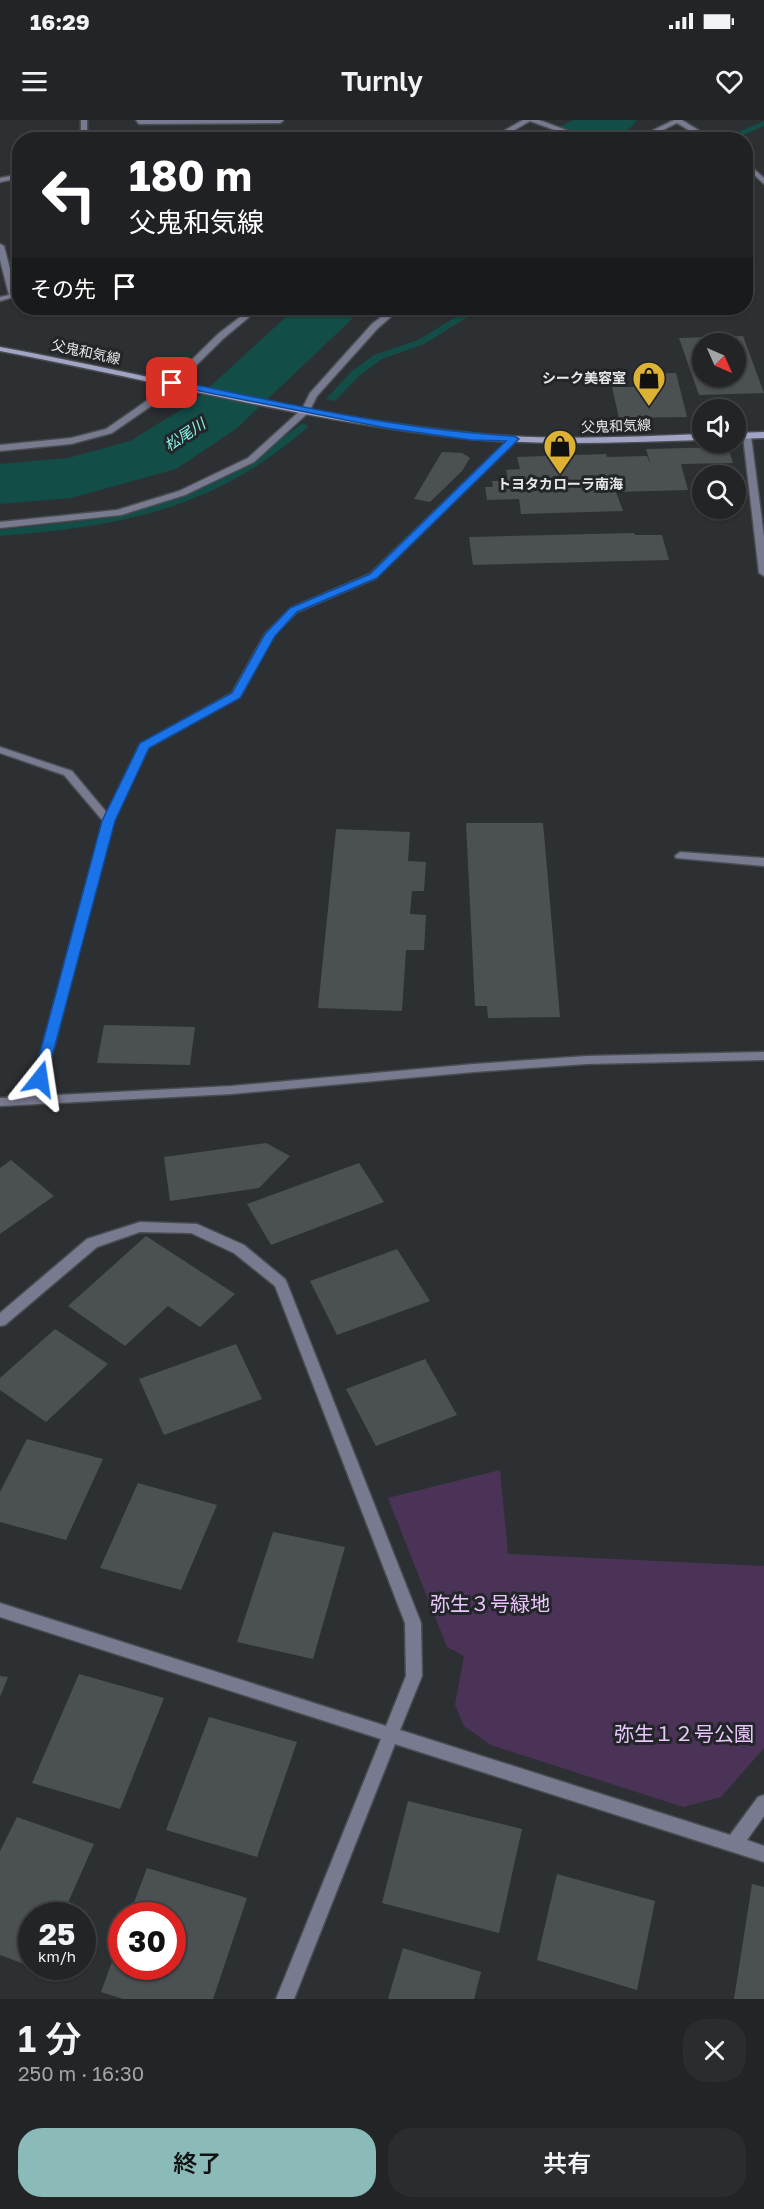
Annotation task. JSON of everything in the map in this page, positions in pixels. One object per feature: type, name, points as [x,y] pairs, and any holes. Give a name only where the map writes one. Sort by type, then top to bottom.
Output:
[{"type":"main road","name":"父鬼和気線","points":[[0,349],[386,426],[471,437],[552,441],[692,437]]},
{"type":"main road","points":[[747,436],[764,435]]},
{"type":"street","points":[[139,120],[139,122],[280,121]]},
{"type":"street","points":[[506,132],[528,120]]},
{"type":"street","points":[[653,132],[679,120],[698,132]]},
{"type":"street","points":[[535,121],[567,132]]},
{"type":"street","points":[[753,171],[764,182]]},
{"type":"street","points":[[0,246],[12,292]]},
{"type":"street","points":[[0,448],[71,441],[109,431],[160,395],[221,336],[247,315]]},
{"type":"street","points":[[0,525],[118,513],[182,493],[251,460],[306,410],[313,395],[375,326],[388,315]]},
{"type":"street","points":[[747,436],[764,573]]},
{"type":"street","points":[[34,1100],[108,821],[144,746],[236,695],[270,634],[294,610],[374,576],[514,439]]},
{"type":"street","points":[[0,750],[68,773],[108,821]]},
{"type":"street","points":[[680,855],[764,862]]},
{"type":"street","points":[[0,1102],[231,1090],[564,1062],[764,1056]]},
{"type":"street","points":[[0,1321],[92,1243],[140,1227],[192,1228],[239,1249],[280,1283],[413,1623],[414,1676],[285,1999]]},
{"type":"street","points":[[0,1610],[764,1854]]},
{"type":"street","points":[[734,1844],[764,1803]]},
{"type":"green space","points":[[500,1470],[508,1554],[764,1566],[764,1748],[721,1797],[683,1807],[491,1745],[464,1726],[455,1705],[464,1656],[447,1647],[388,1498]]},
{"type":"building","points":[[679,338],[692,338],[692,375]]},
{"type":"building","points":[[746,344],[764,393],[699,395],[696,387],[746,387]]},
{"type":"building","points":[[676,373],[687,417],[619,418],[612,387],[635,387],[633,374]]},
{"type":"building","points":[[692,448],[692,453],[730,453],[733,463],[681,464],[688,490],[616,492],[623,511],[521,514],[519,499],[487,500],[485,487],[493,487],[492,481],[508,481],[506,470],[520,469],[517,457],[606,454],[607,457],[647,456],[651,465],[646,449]]},
{"type":"building","points":[[442,452],[462,453],[470,458],[462,471],[430,502],[414,499]]},
{"type":"building","points":[[634,533],[635,535],[662,535],[669,560],[473,565],[469,537]]},
{"type":"building","points":[[466,823],[543,823],[560,1017],[488,1018],[487,1006],[475,1006]]},
{"type":"building","points":[[336,829],[410,832],[408,861],[426,862],[424,891],[412,891],[410,914],[426,915],[424,950],[406,950],[402,1011],[318,1008]]},
{"type":"building","points":[[104,1025],[195,1027],[190,1065],[97,1063]]},
{"type":"building","points":[[266,1143],[290,1156],[259,1188],[170,1201],[164,1157]]},
{"type":"building","points":[[11,1160],[54,1196],[0,1234],[0,1168]]},
{"type":"building","points":[[359,1163],[384,1202],[271,1245],[247,1204]]},
{"type":"building","points":[[146,1236],[235,1294],[200,1327],[168,1306],[125,1346],[68,1306]]},
{"type":"building","points":[[397,1249],[430,1301],[337,1335],[310,1281]]},
{"type":"building","points":[[55,1329],[108,1364],[46,1422],[0,1390],[0,1378]]},
{"type":"building","points":[[236,1344],[262,1399],[164,1435],[139,1379]]},
{"type":"building","points":[[425,1359],[457,1415],[376,1446],[346,1389]]},
{"type":"building","points":[[27,1439],[103,1459],[66,1540],[0,1522],[0,1492]]},
{"type":"building","points":[[138,1483],[217,1505],[181,1590],[100,1568]]},
{"type":"building","points":[[273,1532],[345,1547],[313,1659],[237,1642]]},
{"type":"building","points":[[79,1674],[164,1698],[120,1809],[32,1783]]},
{"type":"building","points":[[0,1676],[8,1677],[0,1697]]},
{"type":"building","points":[[209,1717],[297,1742],[257,1857],[166,1830]]},
{"type":"building","points":[[408,1801],[522,1829],[499,1933],[382,1903]]},
{"type":"building","points":[[17,1817],[94,1844],[68,1902],[18,1902],[18,1962],[0,1955],[0,1851]]},
{"type":"building","points":[[147,1868],[247,1898],[213,1999],[123,1999],[101,1992],[108,1973],[108,1980],[186,1980],[186,1902],[134,1902]]},
{"type":"building","points":[[557,1874],[655,1901],[637,1990],[537,1960]]},
{"type":"building","points":[[752,1884],[764,1887],[764,1999],[734,1999]]},
{"type":"building","points":[[403,1948],[481,1972],[474,1999],[388,1999]]},
{"type":"waterway","name":"松尾川","points":[[589,132],[612,120]]},
{"type":"waterway","points":[[743,132],[764,123]]},
{"type":"waterway","name":"松尾川","points":[[0,484],[71,478],[153,455],[214,416],[322,315]]},
{"type":"waterway","points":[[331,399],[356,373],[378,357],[421,342],[465,315]]},
{"type":"waterway","points":[[0,533],[100,522],[145,512],[172,503],[212,487],[245,470],[303,426]]},
{"type":"place","name":"シーク美容室","points":[[649,407]]},
{"type":"place","name":"トヨタカローラ南海","points":[[560,475]]},
{"type":"route","points":[[40,1079],[108,821],[144,746],[236,695],[270,634],[294,610],[374,576],[514,439],[471,437],[386,426],[172,383]]},
{"type":"park label","name":"弥生３号緑地","points":[[490,1604]]},
{"type":"park label","name":"弥生１２号公園","points":[[684,1734]]}]
